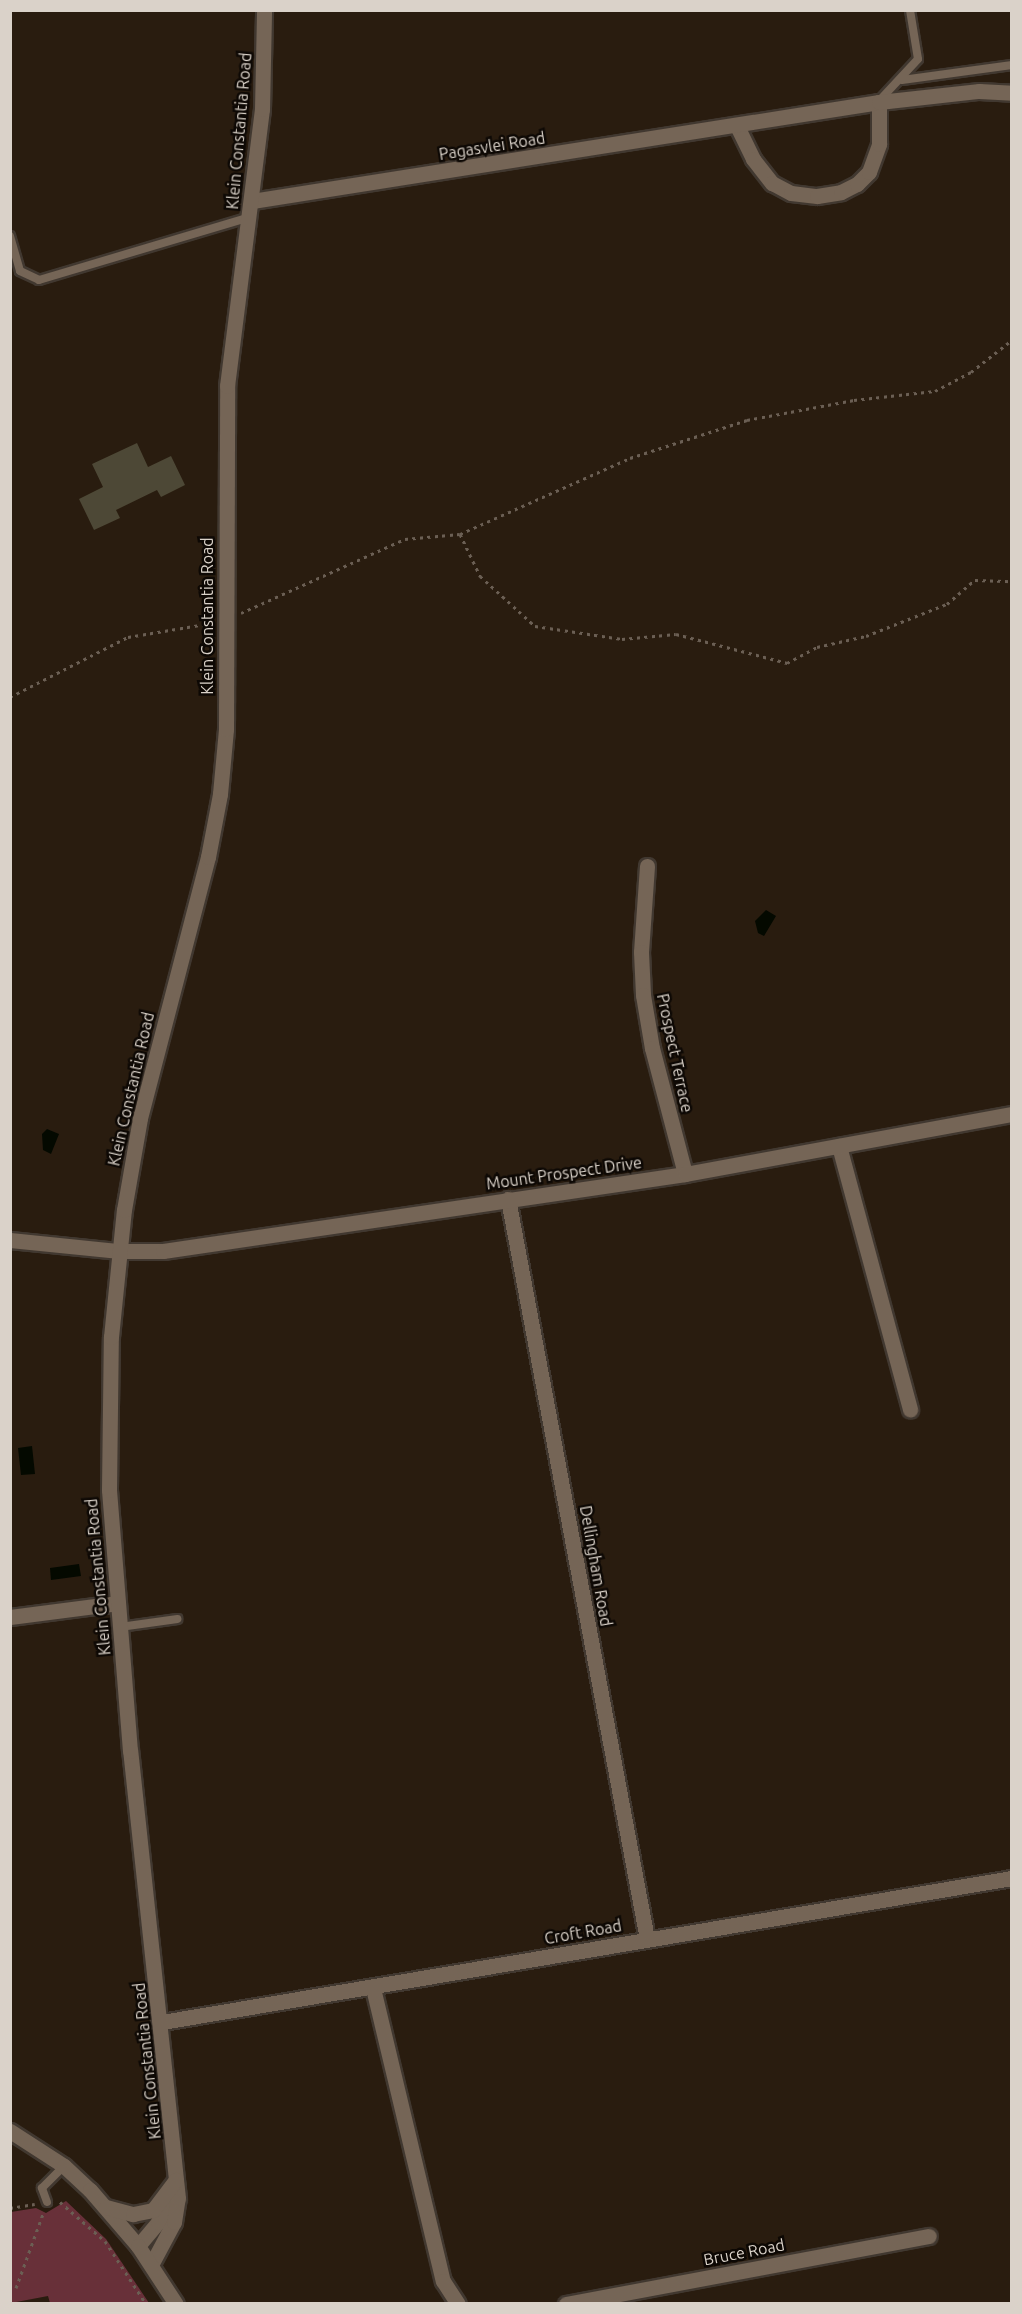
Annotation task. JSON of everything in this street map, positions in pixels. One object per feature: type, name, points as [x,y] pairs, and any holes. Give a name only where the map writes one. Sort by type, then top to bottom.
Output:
[{"type":"street","name":"Klein Constantia Road","points":[[152,2265],[174,2222],[176,2180],[162,2022],[118,1603],[108,1444],[111,1337],[119,1251],[142,1109],[217,811],[226,729],[227,386],[262,109],[264,10]]},
{"type":"street","name":"Pagasvlei Road","points":[[252,201],[879,102],[979,91],[1011,93]]},
{"type":"street","points":[[737,126],[753,159],[772,183],[791,193],[817,196],[849,188],[869,172],[879,144],[879,102]]},
{"type":"street","name":"Prospect Terrace","points":[[647,866],[641,952],[644,995],[652,1048],[685,1174]]},
{"type":"street","name":"Mount Prospect Drive","points":[[10,1240],[119,1251],[163,1251],[685,1174],[1011,1114]]},
{"type":"street","points":[[839,1146],[910,1410]]},
{"type":"street","name":"Dellingham Road","points":[[508,1199],[647,1939]]},
{"type":"street","points":[[10,1617],[118,1603]]},
{"type":"street","name":"Croft Road","points":[[162,2022],[1011,1878]]},
{"type":"street","points":[[373,1988],[443,2281],[458,2304]]},
{"type":"street","points":[[10,2132],[64,2166],[106,2207],[152,2265],[176,2304]]},
{"type":"street","name":"Klein Constantia Road","points":[[138,2246],[158,2222],[176,2180]]},
{"type":"street","points":[[106,2207],[133,2214],[153,2210],[176,2180]]},
{"type":"street","name":"Bruce Road","points":[[566,2304],[929,2236]]},
{"type":"lane","points":[[879,102],[902,80],[919,56],[910,10]]},
{"type":"lane","points":[[902,80],[1011,65]]},
{"type":"lane","points":[[10,236],[20,272],[39,280],[250,217]]},
{"type":"lane","points":[[120,1627],[177,1620]]},
{"type":"lane","points":[[47,2202],[42,2188],[64,2166]]},
{"type":"path","points":[[10,697],[128,637],[225,621],[405,539],[460,534],[630,458],[747,420],[854,400],[935,391],[971,372],[1011,340]]},
{"type":"path","points":[[460,534],[480,576],[535,626],[622,639],[676,634],[787,663],[817,647],[866,636],[947,604],[975,580],[1011,581]]},
{"type":"path","points":[[16,2288],[47,2202]]},
{"type":"path","points":[[10,2208],[62,2202],[105,2241],[146,2304]]},
{"type":"shaded area","points":[[766,910],[776,916],[764,936],[758,933],[755,921]]},
{"type":"shaded area","points":[[47,1129],[59,1134],[51,1154],[43,1150],[42,1134]]},
{"type":"shaded area","points":[[32,1446],[35,1474],[21,1475],[18,1448]]},
{"type":"shaded area","points":[[79,1564],[81,1576],[51,1580],[50,1568]]},
{"type":"shaded area","points":[[66,2201],[106,2239],[149,2303],[50,2303],[48,2296],[11,2303],[11,2212],[36,2208],[46,2213]]},
{"type":"building","points":[[137,443],[148,467],[171,456],[185,485],[161,497],[157,490],[116,510],[120,518],[94,530],[79,499],[103,487],[92,464]]}]
